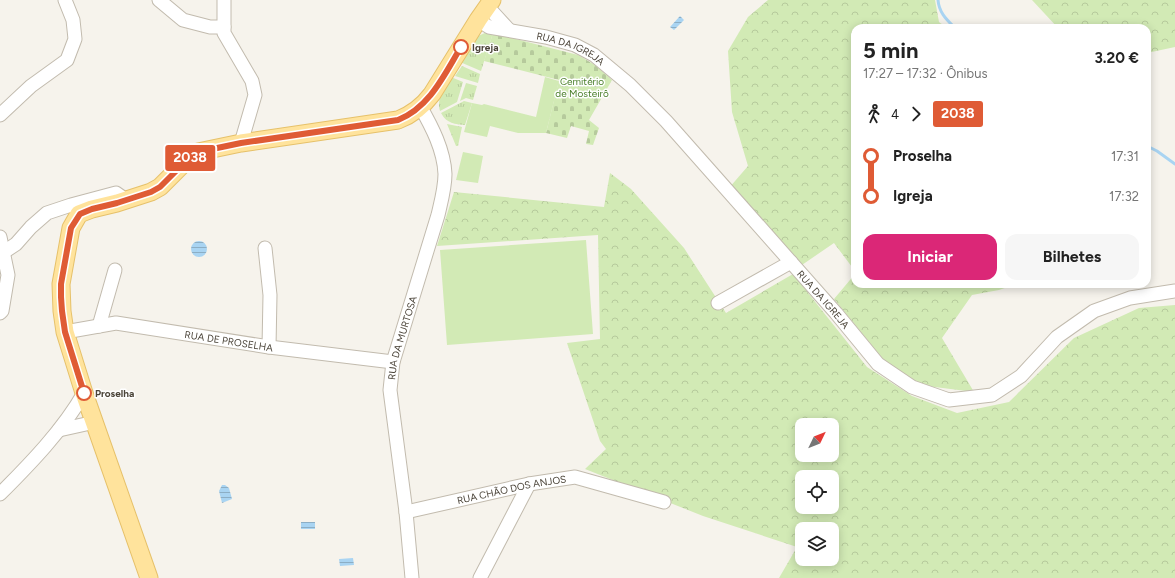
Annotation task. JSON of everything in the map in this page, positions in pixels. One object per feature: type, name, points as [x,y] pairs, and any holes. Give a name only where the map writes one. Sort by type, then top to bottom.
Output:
[{"type":"main road","points":[[149,578],[84,393],[65,332],[62,311],[61,284],[71,228],[80,214],[92,209],[151,192],[160,187],[188,159],[198,152],[241,143],[398,120],[411,114],[432,94],[486,9]]},
{"type":"street","points":[[0,115],[31,86],[67,60],[75,39],[73,20],[65,0]]},
{"type":"street","points":[[159,0],[183,20],[210,27],[224,27]]},
{"type":"street","points":[[224,0],[224,33],[252,81],[255,95],[241,143]]},
{"type":"street","name":"RUA DA IGREJA","points":[[486,9],[489,27],[546,37],[575,45],[594,55],[630,85],[666,121],[836,313],[878,364],[912,387],[949,400],[992,395],[1021,376],[1057,336],[1094,311],[1130,298],[1175,291]]},
{"type":"street","name":"RUA DA MURTOSA","points":[[412,578],[406,512],[390,390],[393,362],[434,227],[443,194],[445,175],[443,159],[431,125],[420,106]]},
{"type":"street","points":[[4,252],[16,244],[31,227],[47,213],[70,205],[116,193],[121,201]]},
{"type":"street","points":[[0,238],[8,275],[2,311],[0,313]]},
{"type":"street","points":[[265,248],[270,295],[269,347]]},
{"type":"street","points":[[718,303],[791,262]]},
{"type":"street","points":[[99,326],[115,270]]},
{"type":"street","name":"RUA DE PROSELHA","points":[[65,332],[116,324],[269,347],[393,362]]},
{"type":"street","points":[[0,494],[59,430],[84,393]]},
{"type":"street","points":[[59,430],[95,422]]},
{"type":"street","name":"RUA CHÃO DOS ANJOS","points":[[406,512],[529,484],[575,477],[664,502]]},
{"type":"street","points":[[480,578],[529,484]]},
{"type":"green space","points":[[768,0],[935,0],[939,22],[942,24],[851,24],[851,266],[834,243],[799,267],[729,188],[748,166],[732,112],[728,51],[748,17]]},
{"type":"green space","points":[[1032,0],[1175,0],[1175,47],[1151,52],[1151,24],[1054,24]]},
{"type":"green space","points":[[487,32],[493,33],[481,71],[460,62],[476,37]]},
{"type":"green space","name":"Cemitério de Mosteirô","points":[[493,33],[578,55],[595,65],[612,80],[589,120],[599,128],[593,145],[586,144],[589,131],[571,126],[567,138],[546,133],[559,80],[484,61]]},
{"type":"green space","points":[[462,66],[480,74],[478,83],[455,76]]},
{"type":"green space","points":[[451,77],[463,82],[457,102],[440,111],[440,97]]},
{"type":"green space","points":[[545,77],[559,81],[546,133],[518,133],[490,126],[487,137],[464,132],[472,103],[484,104],[536,117]]},
{"type":"green space","points":[[466,83],[477,86],[473,100],[466,98],[460,101]]},
{"type":"green space","points":[[464,101],[472,103],[465,125],[455,124],[443,117],[441,113]]},
{"type":"green space","points":[[447,124],[462,127],[458,146],[456,146]]},
{"type":"green space","points":[[463,152],[483,156],[478,183],[456,180]]},
{"type":"green space","points":[[610,173],[631,189],[684,248],[726,313],[793,274],[867,367],[912,396],[957,413],[1009,402],[1074,338],[1139,308],[1175,305],[1175,578],[779,578],[795,550],[795,566],[839,566],[839,522],[795,522],[795,546],[703,516],[585,469],[606,449],[600,441],[567,343],[600,339],[598,235],[437,246],[454,192],[604,207]]},
{"type":"green space","points":[[586,240],[593,334],[447,345],[440,250]]},
{"type":"green space","points":[[851,279],[851,288],[1005,288],[972,295],[942,338],[974,392],[919,385],[887,364],[834,299]]},
{"type":"water","points":[[680,16],[684,20],[674,30],[670,27]]},
{"type":"water","points":[[199,241],[205,243],[207,249],[205,255],[199,257],[193,255],[191,249],[193,243]]},
{"type":"water","points":[[222,485],[229,488],[232,499],[222,503],[219,491]]},
{"type":"water","points":[[301,522],[315,522],[315,529],[301,529]]},
{"type":"water","points":[[353,558],[354,565],[340,566],[339,559]]},
{"type":"waterway","points":[[938,0],[940,9],[951,24]]},
{"type":"waterway","points":[[1151,148],[1175,164]]},
{"type":"bus line","name":"2038","points":[[84,393],[65,332],[61,297],[61,284],[71,228],[80,214],[92,209],[151,192],[160,187],[188,159],[198,152],[241,143],[404,118],[411,114],[429,98],[461,47]]},
{"type":"place","name":"Igreja","points":[[461,47]]},
{"type":"place","name":"Proselha","points":[[84,393]]}]
